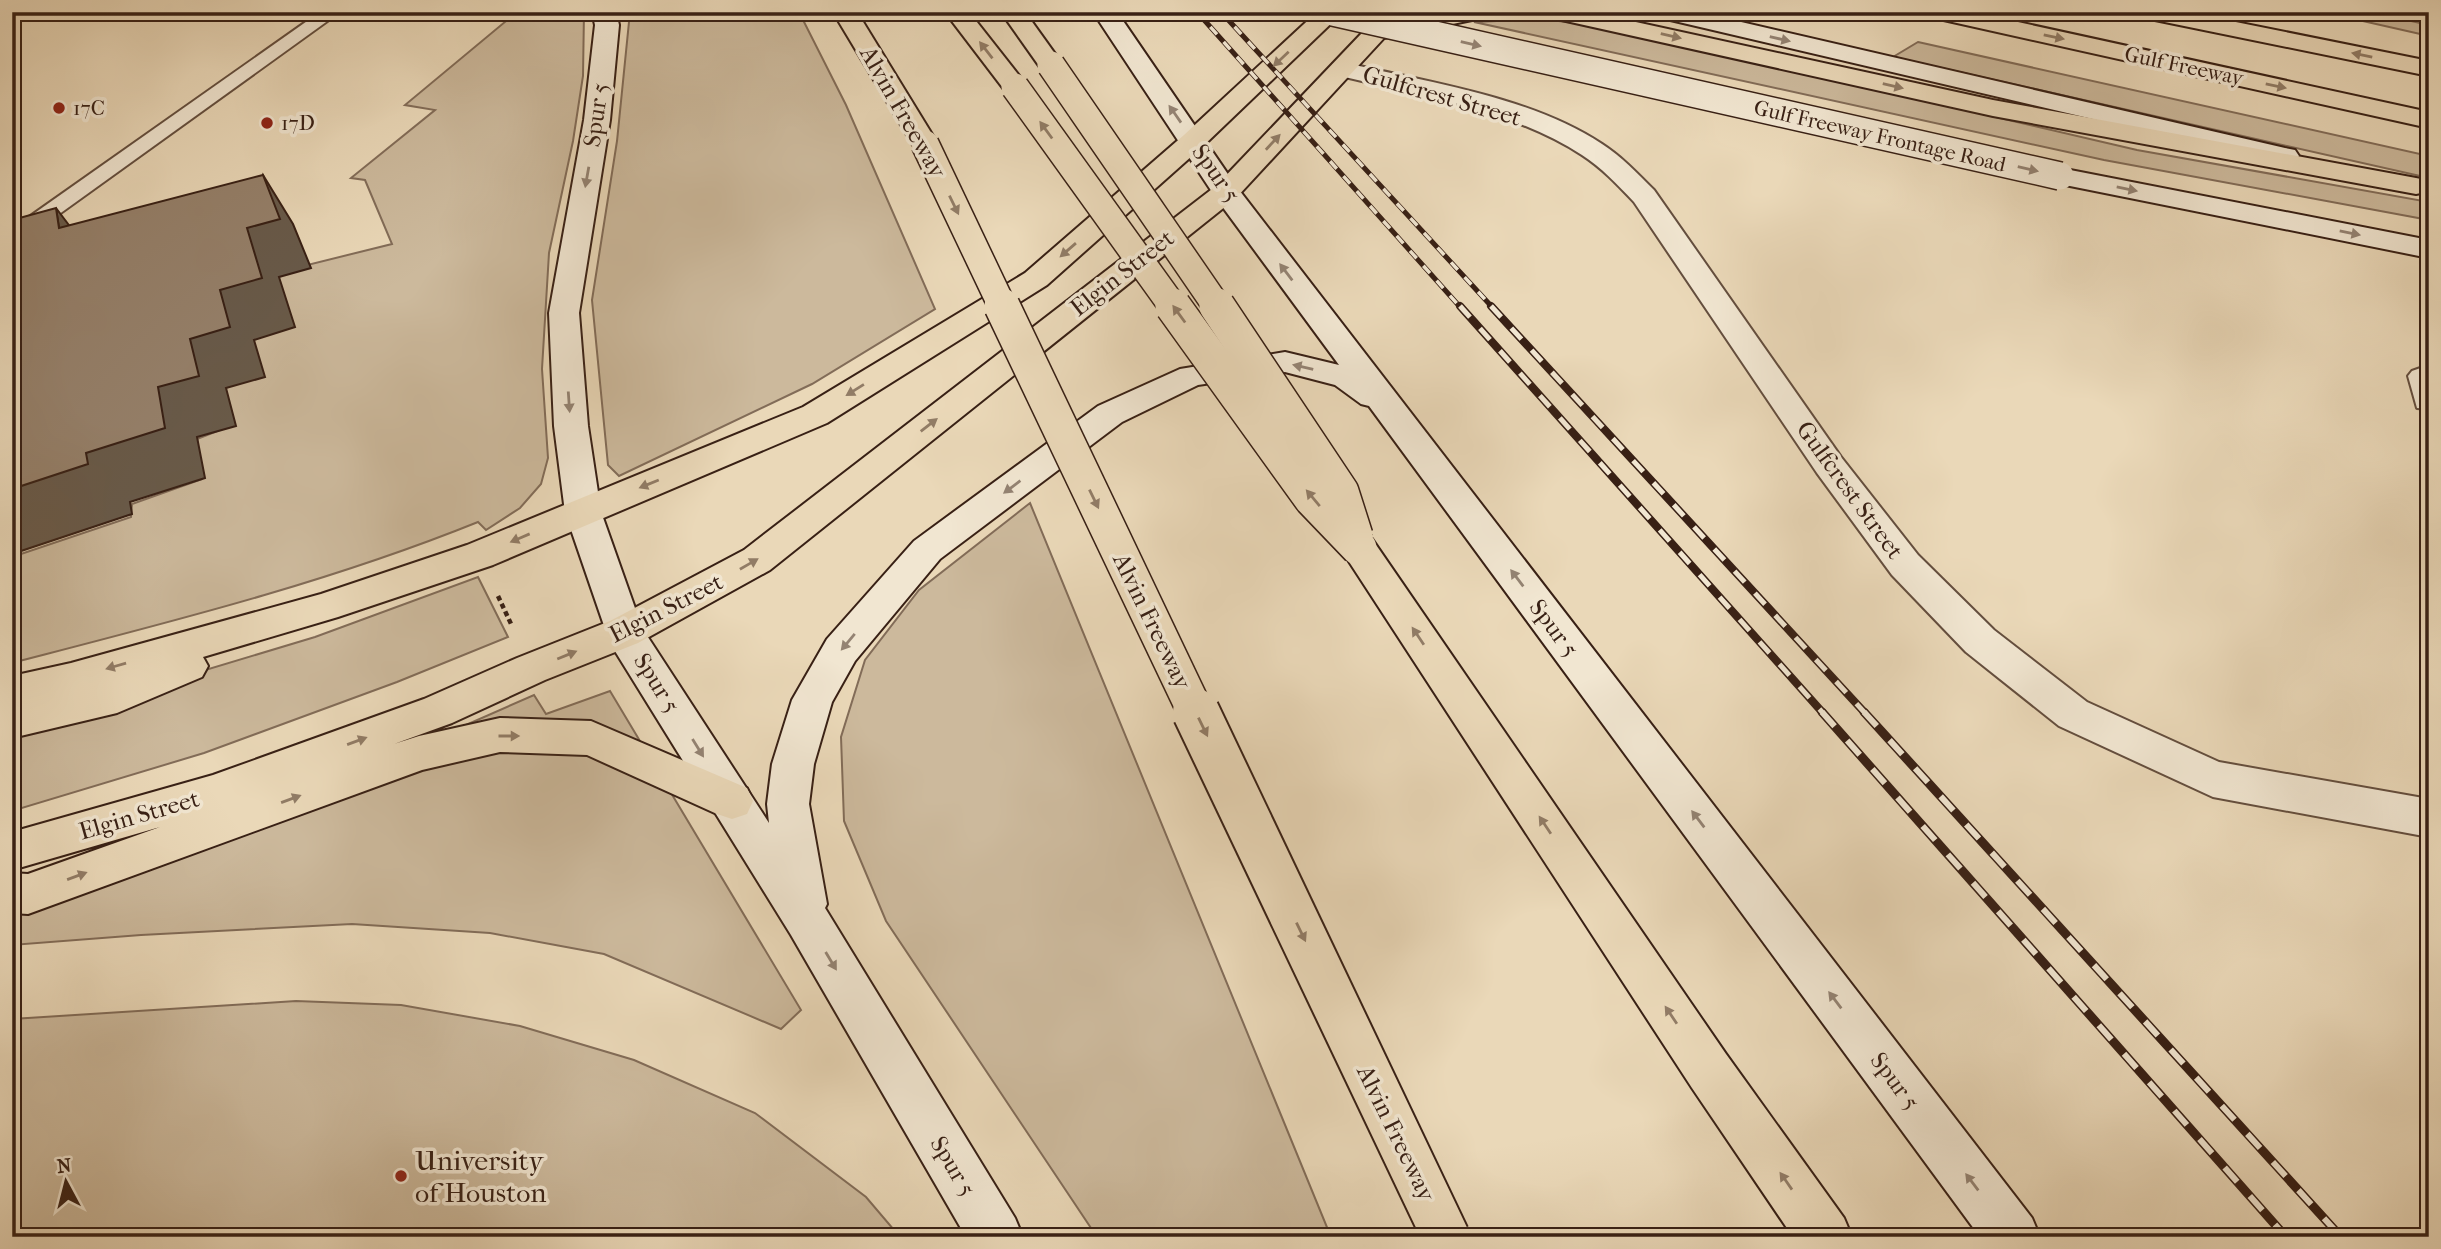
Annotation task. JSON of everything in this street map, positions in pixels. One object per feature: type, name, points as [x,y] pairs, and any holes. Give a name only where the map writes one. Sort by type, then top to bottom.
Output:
[{"type":"main road","name":"Spur 5","points":[[604,12],[607,24],[597,120],[564,313],[571,426],[583,512],[624,632],[807,920],[996,1237]]},
{"type":"main road","name":"Alvin Freeway","points":[[845,12],[925,144],[1446,1237]]},
{"type":"main road","points":[[957,12],[1015,87],[1312,499],[1359,548],[1709,1071],[1825,1237]]},
{"type":"main road","points":[[1013,12],[1273,387],[1341,492],[1359,548]]},
{"type":"main road","name":"Spur 5","points":[[1105,12],[1226,192],[1250,220],[1256,232],[2013,1237]]},
{"type":"main road","name":"Elgin Street","points":[[12,692],[324,607],[480,555],[815,415],[1036,279],[1193,141],[1332,12]]},
{"type":"main road","name":"Gulf Freeway Frontage Road","points":[[1332,12],[2060,176],[2429,249]]},
{"type":"main road","name":"Elgin Street","points":[[12,851],[215,793],[438,711],[531,669],[624,632],[757,560],[1226,192],[1395,12]]},
{"type":"main road","points":[[1377,32],[1476,12]]},
{"type":"main road","points":[[1557,12],[1993,108],[2422,188]]},
{"type":"main road","points":[[1666,12],[2422,188]]},
{"type":"main road","name":"Gulf Freeway","points":[[1939,12],[2429,120]]},
{"type":"main road","name":"Gulf Freeway","points":[[2037,12],[2429,96]]},
{"type":"main road","name":"Gulf Freeway","points":[[2150,12],[2429,69]]},
{"type":"main road","points":[[2263,12],[2429,52]]},
{"type":"main road","name":"Gulfcrest Street","points":[[1342,69],[1535,122],[1585,145],[1619,169],[1644,197],[1829,465],[1905,565],[1980,641],[2073,714],[2214,779],[2429,818]]},
{"type":"main road","points":[[807,920],[788,804],[793,764],[812,700],[841,650],[928,550],[1110,414],[1191,376],[1285,362],[1346,377],[1386,405]]},
{"type":"main road","points":[[12,722],[117,697],[324,607]]},
{"type":"main road","points":[[12,894],[28,894],[419,753],[500,735],[591,738],[732,801]]},
{"type":"lane","points":[[12,239],[331,12]]},
{"type":"lane","points":[[2426,402],[2420,376],[2429,372]]},
{"type":"path","points":[[493,584],[514,630]]},
{"type":"shaded area","points":[[517,12],[584,12],[583,76],[573,141],[549,253],[542,369],[548,458],[541,484],[520,508],[486,530],[478,522],[306,583],[12,663],[12,557],[131,517],[132,504],[202,479],[197,439],[233,425],[219,388],[250,331],[275,273],[392,244],[365,180],[351,178],[435,110],[405,105]]},
{"type":"shaded area","points":[[630,12],[799,12],[846,105],[935,309],[812,384],[619,476],[608,465],[592,300],[617,141]]},
{"type":"shaded area","points":[[2323,12],[2371,12],[2429,25],[2429,36]]},
{"type":"shaded area","points":[[1542,19],[1608,27],[2137,150],[2429,202],[2429,220],[2104,160],[1474,22]]},
{"type":"shaded area","points":[[1918,42],[2429,156],[2429,178],[1893,57]]},
{"type":"shaded area","points":[[1030,503],[1331,1237],[1097,1237],[886,921],[844,821],[841,737],[865,660],[919,590]]},
{"type":"shaded area","points":[[478,577],[508,637],[397,682],[204,753],[12,811],[12,722],[139,690],[315,637]]},
{"type":"shaded area","points":[[610,691],[801,1010],[781,1029],[604,954],[490,933],[352,924],[12,945],[12,892],[393,757],[534,695],[546,714]]},
{"type":"shaded area","name":"University of Houston","points":[[296,1001],[401,1005],[520,1026],[634,1060],[755,1113],[866,1197],[900,1237],[12,1237],[12,1019]]},
{"type":"building","points":[[263,175],[280,219],[247,228],[262,278],[220,290],[230,327],[190,339],[199,376],[158,387],[165,428],[86,453],[88,464],[12,489],[12,220],[56,208],[59,228]]},
{"type":"railway","points":[[1197,12],[1461,308]]},
{"type":"railway","points":[[1221,12],[1493,308]]},
{"type":"railway","points":[[1460,306],[1823,713]]},
{"type":"railway","points":[[1491,306],[1865,713]]},
{"type":"railway","points":[[1822,712],[2286,1237]]},
{"type":"railway","points":[[1864,712],[2341,1237]]},
{"type":"place","name":"17C","points":[[59,108]]},
{"type":"place","name":"17D","points":[[267,123]]},
{"type":"place","name":"University of Houston","points":[[401,1176]]}]
